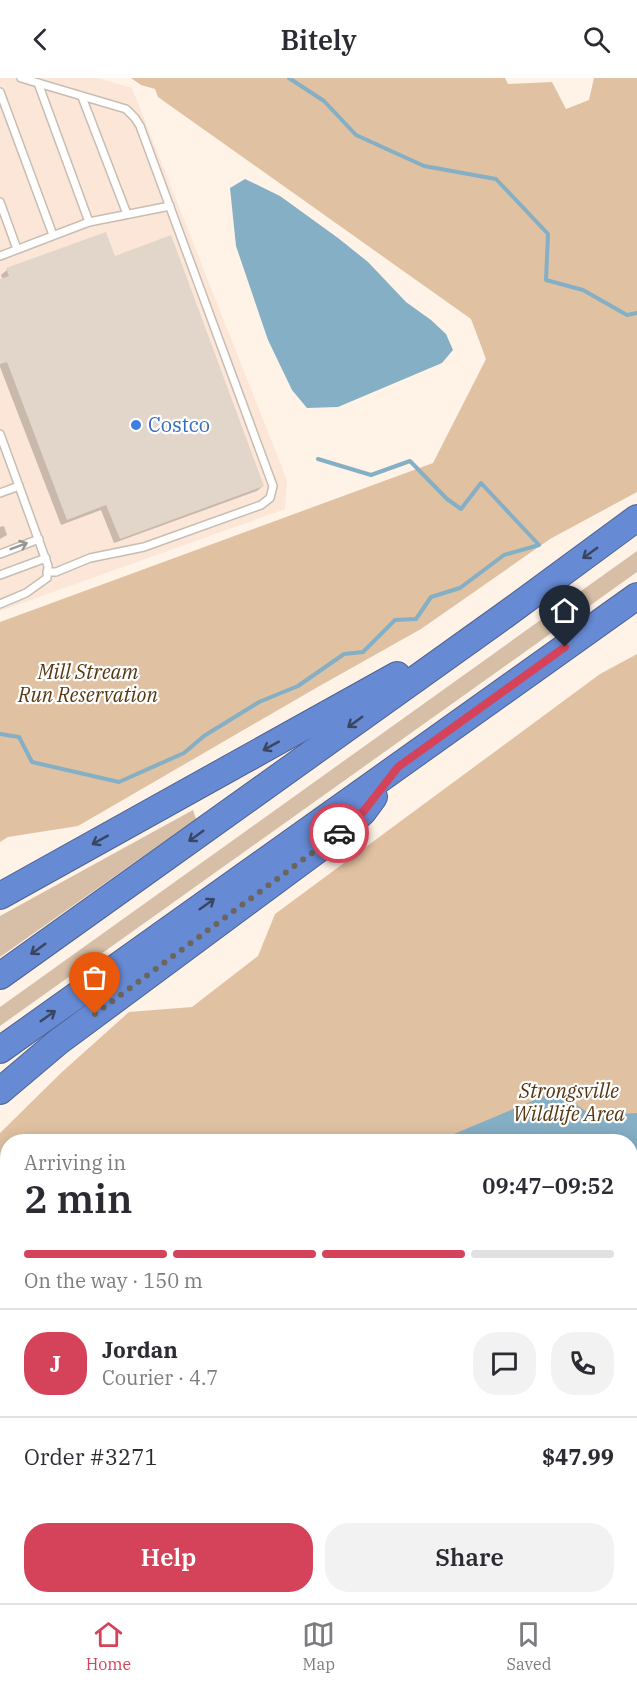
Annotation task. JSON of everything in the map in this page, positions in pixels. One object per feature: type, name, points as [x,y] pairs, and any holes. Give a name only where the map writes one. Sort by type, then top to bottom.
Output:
[{"type":"highway","points":[[0,976],[637,518]]},
{"type":"highway","points":[[0,1050],[637,596]]},
{"type":"highway","points":[[0,896],[505,615]]},
{"type":"highway","points":[[0,1091],[58,1042],[339,834],[363,812],[398,767]]},
{"type":"lane","points":[[21,78],[126,109],[135,117],[272,483],[270,498],[261,505],[144,547],[90,558],[56,572],[47,573]]},
{"type":"lane","points":[[38,82],[89,222]]},
{"type":"lane","points":[[0,92],[53,235]]},
{"type":"lane","points":[[82,97],[127,214]]},
{"type":"lane","points":[[0,202],[17,249]]},
{"type":"lane","points":[[0,256],[89,222],[170,206]]},
{"type":"lane","points":[[0,434],[2,448],[19,486],[48,566],[47,578],[26,593],[0,604]]},
{"type":"lane","points":[[0,493],[19,486]]},
{"type":"lane","points":[[0,554],[39,539]]},
{"type":"lane","points":[[0,575],[46,558]]},
{"type":"shaded area","points":[[0,78],[98,78],[132,88],[287,480],[285,509],[0,611]]},
{"type":"shaded area","points":[[637,551],[637,572],[0,1026],[0,1007]]},
{"type":"shaded area","points":[[193,810],[196,819],[0,957],[0,916]]},
{"type":"green space","name":"Mill Stream Run Reservation","points":[[131,78],[505,78],[508,84],[552,82],[566,109],[589,100],[594,78],[637,78],[637,492],[550,539],[421,629],[78,826],[8,837],[0,842],[0,622],[433,463],[486,359],[471,319],[158,97],[155,89],[141,85]]},
{"type":"green space","name":"Strongsville Wildlife Area","points":[[637,654],[637,1134],[0,1134],[62,1072],[129,1012],[192,1007],[258,956],[275,914],[600,674]]},
{"type":"water","points":[[245,179],[280,196],[338,238],[368,262],[406,302],[446,334],[453,350],[442,363],[338,407],[307,408],[292,390],[268,340],[236,246],[230,188]]},
{"type":"water","points":[[556,1091],[593,1116],[637,1113],[637,1134],[454,1134]]},
{"type":"building","name":"Costco","points":[[106,232],[115,256],[171,235],[264,486],[120,539],[106,505],[67,520],[7,362],[0,364],[0,279],[9,276],[6,268]]},
{"type":"waterway","points":[[289,78],[324,101],[356,135],[424,166],[496,179],[548,234],[546,280],[583,290],[627,315],[637,313]]},
{"type":"waterway","points":[[0,734],[19,737],[32,762],[119,782],[184,753],[204,736],[259,702],[298,686],[344,654],[363,652],[395,620],[416,619],[431,597],[460,588],[504,555],[539,545],[481,483],[461,509],[447,499],[410,461],[371,475],[318,459]]},
{"type":"way so far","points":[[95,1014],[339,833]]},
{"type":"place","name":"Costco","points":[[136,425]]},
{"type":"route","points":[[339,833],[363,812],[398,767],[565,647]]}]
